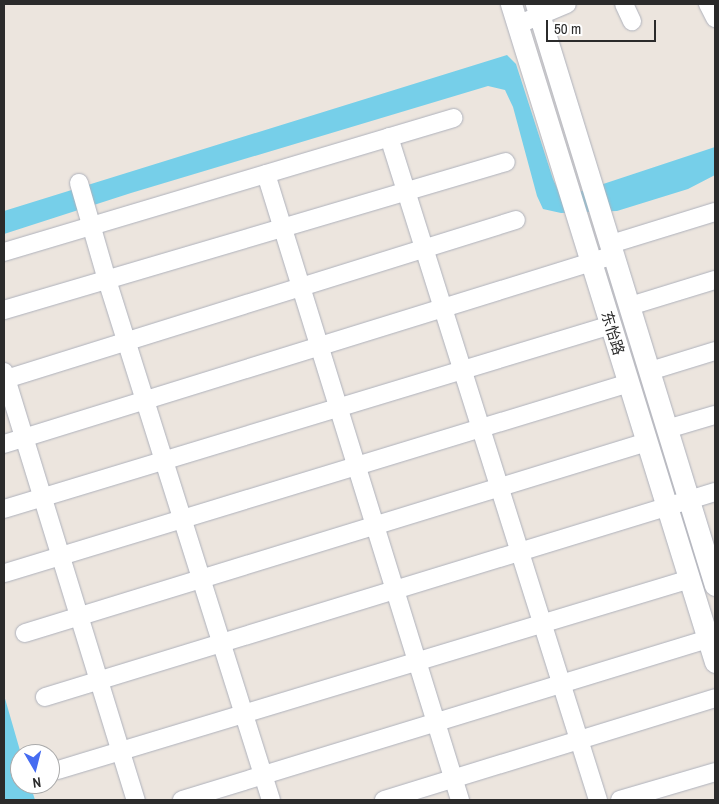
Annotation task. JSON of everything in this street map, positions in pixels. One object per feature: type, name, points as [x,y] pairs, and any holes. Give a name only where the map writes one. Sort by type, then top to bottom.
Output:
[{"type":"street","name":"东怡路","points":[[510,4],[715,662]]},
{"type":"street","points":[[517,25],[538,10],[567,4]]},
{"type":"street","points":[[624,4],[632,21]]},
{"type":"street","points":[[708,4],[715,18]]},
{"type":"street","name":"东怡路","points":[[538,10],[714,577]]},
{"type":"street","points":[[4,252],[89,220],[266,174],[453,118]]},
{"type":"street","points":[[389,137],[598,800]]},
{"type":"street","points":[[4,310],[506,162]]},
{"type":"street","points":[[266,174],[460,800]]},
{"type":"street","points":[[79,182],[107,280],[271,800]]},
{"type":"street","points":[[4,444],[591,263],[610,242],[715,212]]},
{"type":"street","points":[[136,800],[5,376],[126,341],[516,220]]},
{"type":"street","points":[[630,306],[715,280]]},
{"type":"street","points":[[4,509],[611,325]]},
{"type":"street","points":[[650,371],[715,351]]},
{"type":"street","points":[[5,573],[629,383]]},
{"type":"street","points":[[668,429],[715,415]]},
{"type":"street","points":[[25,633],[648,442]]},
{"type":"street","points":[[45,696],[715,492]]},
{"type":"street","points":[[60,769],[690,579]]},
{"type":"street","points":[[182,800],[708,639]]},
{"type":"street","points":[[384,800],[715,698]]},
{"type":"street","points":[[620,800],[715,772]]},
{"type":"water","points":[[507,55],[516,64],[558,190],[579,192],[715,147],[715,175],[688,189],[617,211],[561,213],[543,209],[537,196],[513,107],[505,90],[488,86],[131,193],[4,234],[4,211]]},
{"type":"water","points":[[4,695],[18,744],[10,744],[10,794],[33,794],[35,800],[4,800]]}]
